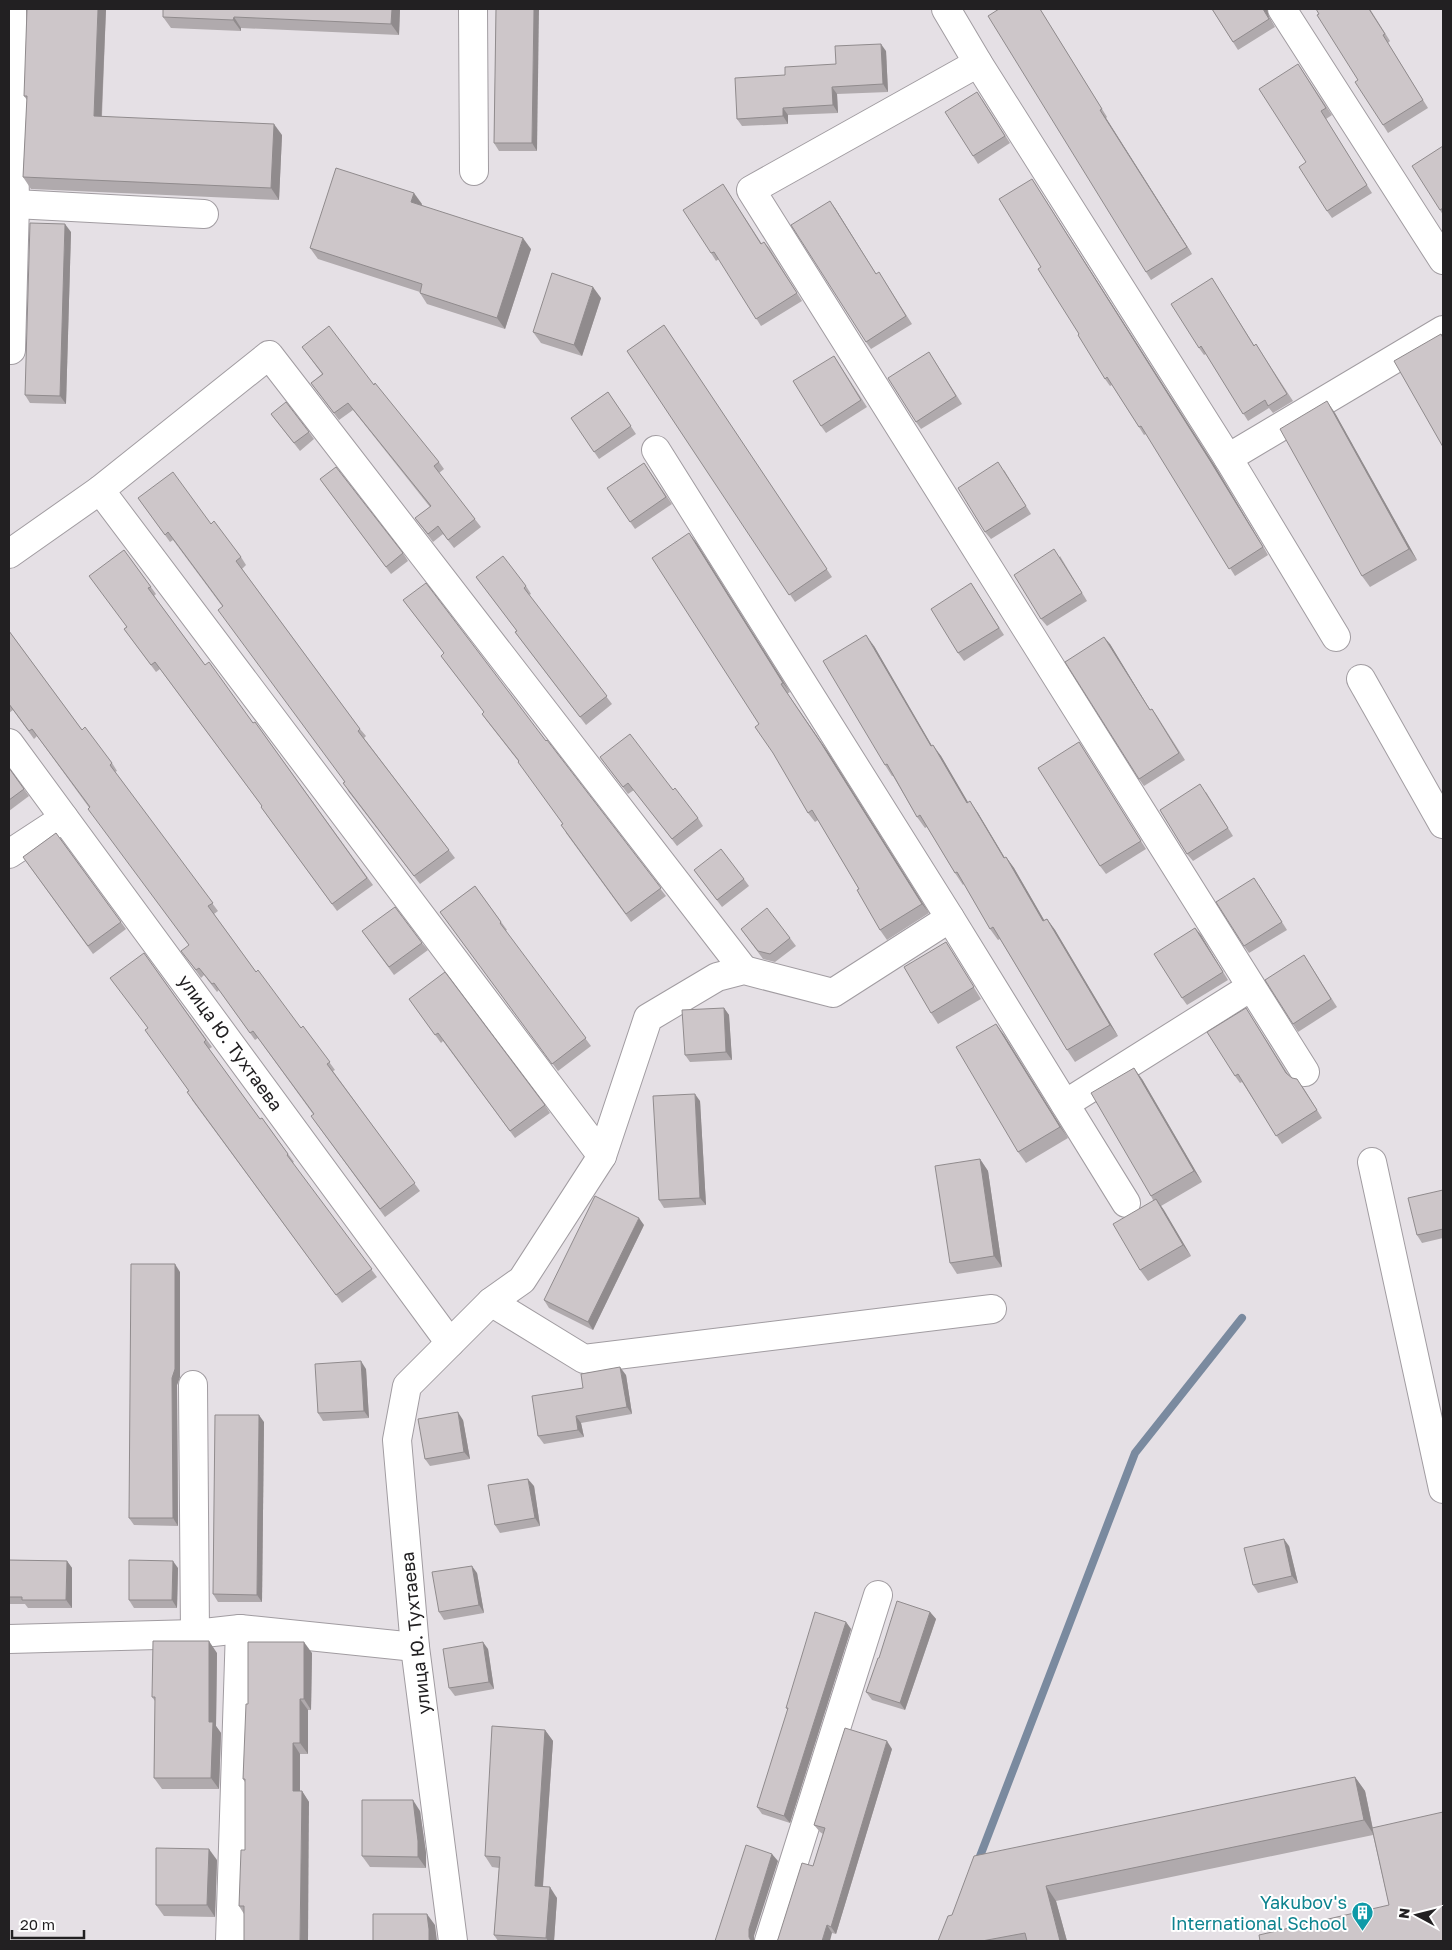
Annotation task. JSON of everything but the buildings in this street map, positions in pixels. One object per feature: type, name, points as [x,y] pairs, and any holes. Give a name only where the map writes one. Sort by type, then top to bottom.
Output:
[{"type":"street","points":[[9,350],[11,350],[15,204],[12,9]]},
{"type":"street","points":[[473,9],[474,172]]},
{"type":"street","points":[[946,9],[978,63],[1228,458],[1336,637]]},
{"type":"street","points":[[1282,9],[1443,260]]},
{"type":"street","points":[[978,63],[751,190],[1305,1072]]},
{"type":"street","points":[[15,204],[204,214]]},
{"type":"street","points":[[1228,458],[1443,330]]},
{"type":"street","points":[[9,554],[100,490],[269,355],[744,970]]},
{"type":"street","points":[[656,450],[950,918],[1126,1203]]},
{"type":"street","points":[[100,490],[602,1156]]},
{"type":"street","points":[[1361,680],[1443,824]]},
{"type":"street","name":"улица Ю. Тухтаева","points":[[9,743],[450,1343]]},
{"type":"street","points":[[9,854],[64,818]]},
{"type":"street","name":"улица Ю. Тухтаева","points":[[453,1941],[416,1647],[397,1440],[407,1386],[491,1302],[522,1280],[602,1156],[648,1018],[717,977],[744,970],[833,993],[950,918]]},
{"type":"street","points":[[1065,1104],[1251,987]]},
{"type":"street","points":[[1372,1162],[1443,1489]]},
{"type":"street","points":[[491,1302],[584,1359],[992,1309]]},
{"type":"street","points":[[193,1385],[195,1634]]},
{"type":"street","points":[[769,1941],[878,1595]]},
{"type":"street","points":[[230,1941],[240,1629]]},
{"type":"street","points":[[9,1638],[195,1634],[240,1629],[416,1647]]},
{"type":"waterway","points":[[977,1864],[1135,1453],[1242,1318]]},
{"type":"place","name":"Yakubov's International School","points":[[1363,1932]]}]
